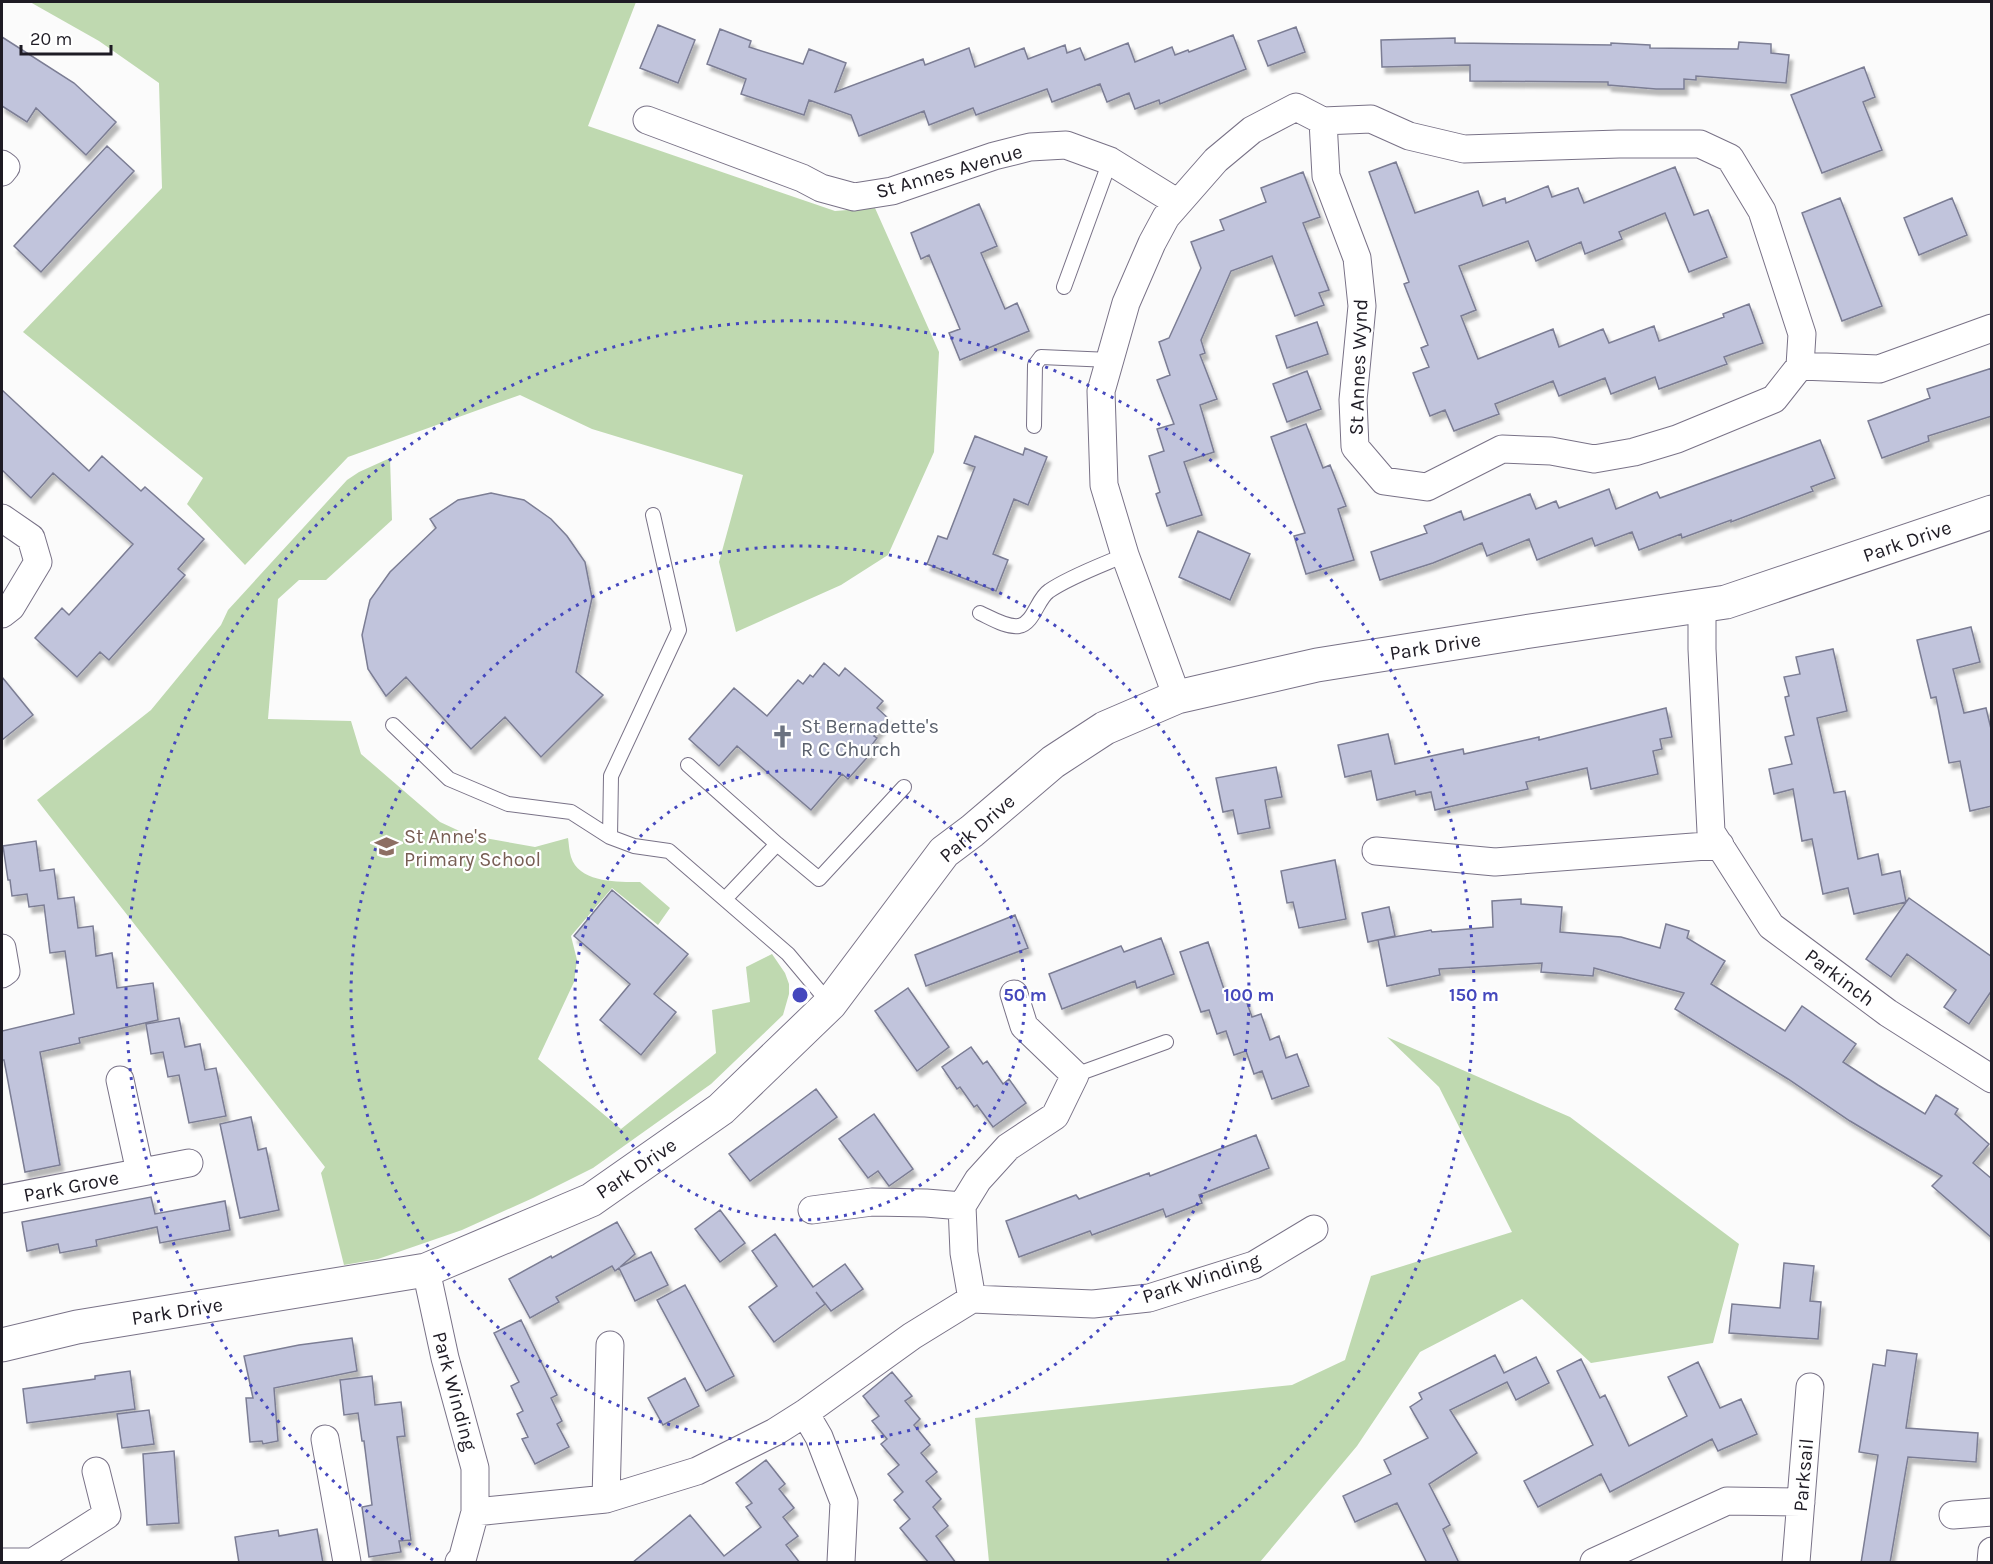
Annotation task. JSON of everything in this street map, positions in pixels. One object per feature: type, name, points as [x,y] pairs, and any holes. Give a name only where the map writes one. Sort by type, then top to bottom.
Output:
[{"type":"street","points":[[1177,697],[1125,555],[1104,485],[1101,391],[1126,303],[1147,253],[1166,217],[1216,160],[1252,130],[1296,107],[1323,121],[1371,119],[1408,136],[1464,149],[1700,144],[1730,158],[1762,211],[1802,334],[1800,366],[1879,369],[1992,328]]},
{"type":"street","name":"St Annes Avenue","points":[[647,120],[802,178],[821,188],[854,197],[892,191],[994,156],[1030,147],[1066,145],[1110,161],[1178,203]]},
{"type":"street","name":"St Annes Wynd","points":[[1323,121],[1326,176],[1357,258],[1362,306],[1353,400],[1355,447],[1384,481],[1427,486],[1502,449],[1551,451],[1594,459],[1634,452],[1677,439],[1774,399],[1800,366]]},
{"type":"street","points":[[2,164],[6,167],[2,172]]},
{"type":"street","name":"Park Drive","points":[[2,1339],[426,1270],[591,1200],[722,1109],[830,1004],[944,852],[1053,762],[1105,728],[1177,697],[1317,665],[1726,602],[1992,512]]},
{"type":"street","points":[[2,518],[31,538],[38,562],[11,607],[2,614]]},
{"type":"street","name":"Parkinch","points":[[1702,606],[1711,832],[1771,926],[1888,1013],[1992,1079]]},
{"type":"street","points":[[1376,851],[1495,862],[1720,845]]},
{"type":"street","points":[[2,948],[6,971],[2,974]]},
{"type":"street","points":[[475,1512],[606,1499],[697,1471],[775,1432],[912,1336],[972,1299],[964,1253],[962,1206],[978,1180],[1008,1147],[1055,1116],[1076,1075],[1024,1026],[1014,994]]},
{"type":"street","name":"Park Grove","points":[[120,1080],[140,1172]]},
{"type":"street","name":"Park Grove","points":[[2,1199],[189,1163]]},
{"type":"street","points":[[812,1210],[872,1202],[962,1206]]},
{"type":"street","name":"Park Winding","points":[[972,1299],[1093,1304],[1149,1298],[1254,1265],[1314,1228]]},
{"type":"street","name":"Park Winding","points":[[426,1270],[445,1358],[475,1468],[475,1512],[462,1560],[459,1563]]},
{"type":"street","points":[[606,1499],[610,1345]]},
{"type":"street","name":"Parksail","points":[[1796,1563],[1810,1387]]},
{"type":"street","points":[[805,1413],[819,1437],[844,1502],[841,1563]]},
{"type":"street","points":[[325,1439],[347,1563]]},
{"type":"street","points":[[2,1562],[33,1562],[106,1515],[96,1471]]},
{"type":"street","points":[[1594,1563],[1727,1501],[1801,1502]]},
{"type":"street","points":[[1953,1515],[1992,1512]]},
{"type":"street","points":[[1991,1563],[1992,1551]]},
{"type":"lane","points":[[1064,287],[1110,161]]},
{"type":"lane","points":[[1034,426],[1035,365],[1041,357],[1110,360]]},
{"type":"lane","points":[[610,837],[611,776],[679,630],[653,515]]},
{"type":"lane","points":[[980,613],[1010,625],[1026,624],[1047,592],[1125,555]]},
{"type":"lane","points":[[393,725],[449,779],[508,804],[571,812],[610,837],[634,846],[669,851],[788,954],[830,1004]]},
{"type":"lane","points":[[688,765],[819,879],[904,787]]},
{"type":"lane","points":[[725,899],[777,844]]},
{"type":"lane","points":[[1076,1075],[1166,1042]]},
{"type":"green space","points":[[30,2],[636,2],[588,126],[835,211],[875,208],[939,352],[934,452],[888,555],[841,585],[736,632],[719,562],[743,475],[592,429],[520,395],[348,457],[245,565],[187,504],[203,478],[23,332],[162,188],[159,83],[99,41]]},
{"type":"green space","points":[[390,458],[392,520],[326,580],[299,580],[278,599],[268,719],[351,721],[361,754],[440,822],[468,835],[535,847],[568,838],[571,857],[575,866],[582,872],[600,879],[640,882],[670,908],[658,925],[612,888],[571,936],[577,960],[574,982],[538,1059],[621,1129],[716,1053],[712,1010],[750,1002],[746,967],[772,954],[785,973],[789,984],[789,994],[783,1015],[711,1084],[593,1168],[462,1230],[378,1259],[344,1265],[321,1173],[325,1167],[37,800],[151,710],[221,625],[228,610],[347,480]]},
{"type":"green space","points":[[1387,1037],[1570,1117],[1739,1244],[1713,1343],[1591,1363],[1522,1299],[1420,1352],[1357,1446],[1260,1562],[989,1562],[975,1418],[1292,1385],[1345,1360],[1371,1276],[1512,1232],[1439,1087]]},
{"type":"building","points":[[658,25],[695,40],[678,83],[640,68]]},
{"type":"building","points":[[1296,27],[1305,52],[1268,66],[1258,41]]},
{"type":"building","points":[[720,29],[751,41],[749,47],[803,64],[809,49],[846,63],[835,92],[923,59],[925,65],[969,48],[975,67],[1024,48],[1028,59],[1065,45],[1067,53],[1080,48],[1085,60],[1128,43],[1135,62],[1172,47],[1175,55],[1188,50],[1189,52],[1233,35],[1246,69],[1160,104],[1159,100],[1135,109],[1129,93],[1107,102],[1100,84],[1052,102],[1047,89],[976,115],[973,108],[929,125],[924,111],[859,136],[851,115],[809,100],[804,115],[741,94],[746,79],[707,64]]},
{"type":"building","points":[[2,37],[74,83],[116,122],[86,155],[36,108],[27,122],[2,106]]},
{"type":"building","points":[[1455,38],[1455,43],[1611,45],[1611,43],[1650,45],[1650,48],[1738,49],[1739,42],[1771,44],[1771,53],[1789,55],[1786,83],[1696,76],[1696,80],[1684,79],[1684,89],[1608,85],[1608,82],[1470,81],[1470,65],[1382,67],[1381,40]]},
{"type":"building","points":[[1864,67],[1875,97],[1863,102],[1882,150],[1822,173],[1791,95]]},
{"type":"building","points":[[107,146],[134,171],[41,272],[14,246]]},
{"type":"building","points":[[1396,162],[1415,213],[1478,191],[1483,206],[1505,198],[1506,203],[1548,186],[1552,197],[1578,188],[1584,203],[1675,167],[1694,215],[1708,210],[1727,257],[1689,272],[1665,213],[1619,232],[1622,239],[1585,254],[1581,242],[1536,261],[1528,241],[1459,266],[1476,310],[1461,316],[1478,359],[1553,329],[1559,347],[1603,329],[1609,343],[1654,326],[1659,341],[1724,317],[1723,314],[1749,304],[1763,343],[1724,357],[1727,364],[1659,389],[1655,377],[1611,394],[1605,378],[1559,396],[1553,381],[1495,404],[1499,414],[1454,431],[1445,410],[1430,416],[1413,373],[1429,367],[1421,348],[1428,345],[1404,284],[1409,282],[1369,172]]},
{"type":"building","points":[[1303,172],[1320,217],[1303,223],[1329,290],[1319,293],[1324,305],[1295,316],[1272,256],[1231,271],[1201,340],[1205,353],[1200,355],[1217,399],[1200,405],[1214,452],[1184,462],[1202,515],[1167,526],[1156,494],[1160,492],[1149,456],[1164,451],[1157,429],[1174,424],[1157,380],[1170,375],[1159,342],[1169,338],[1201,268],[1191,242],[1224,230],[1220,220],[1266,202],[1261,188]]},
{"type":"building","points":[[1840,198],[1882,306],[1842,321],[1802,213]]},
{"type":"building","points":[[1952,198],[1967,235],[1919,255],[1904,218]]},
{"type":"building","points":[[979,204],[997,246],[981,253],[1005,309],[1017,303],[1029,331],[960,360],[949,333],[960,329],[929,255],[921,259],[911,233]]},
{"type":"building","points":[[1317,322],[1328,354],[1287,368],[1276,336]]},
{"type":"building","points":[[1992,368],[1992,416],[1928,436],[1929,441],[1882,458],[1868,421],[1930,398],[1927,389]]},
{"type":"building","points":[[1307,371],[1321,409],[1287,422],[1273,384]]},
{"type":"building","points":[[2,390],[89,471],[102,456],[141,491],[145,487],[204,539],[178,569],[185,575],[109,660],[100,652],[77,677],[35,638],[62,608],[69,615],[133,544],[53,473],[31,498],[2,470]]},
{"type":"building","points":[[1306,424],[1323,468],[1330,465],[1346,506],[1338,509],[1354,560],[1306,574],[1294,536],[1305,533],[1271,437]]},
{"type":"building","points":[[975,436],[1023,455],[1025,448],[1047,457],[1028,505],[1014,499],[993,554],[1008,560],[996,591],[927,564],[938,536],[947,539],[975,467],[964,463]]},
{"type":"building","points":[[1820,440],[1835,478],[1811,487],[1813,491],[1731,522],[1731,520],[1682,538],[1681,534],[1639,550],[1632,532],[1595,546],[1592,538],[1537,560],[1529,539],[1487,556],[1482,543],[1433,563],[1380,580],[1371,552],[1427,533],[1424,526],[1461,511],[1464,520],[1530,494],[1536,509],[1556,501],[1559,508],[1609,489],[1616,509],[1657,492],[1660,498]]},
{"type":"building","points":[[491,493],[524,500],[551,519],[567,536],[585,562],[592,598],[576,672],[603,695],[541,757],[505,717],[471,749],[406,677],[386,696],[368,669],[362,635],[370,600],[390,572],[436,528],[430,519],[458,500]]},
{"type":"building","points":[[1198,531],[1250,554],[1230,600],[1179,577]]},
{"type":"building","points":[[1971,627],[1980,662],[1953,669],[1964,713],[1986,708],[1992,733],[1992,806],[1970,811],[1960,761],[1949,763],[1936,697],[1931,698],[1917,640]]},
{"type":"building","points":[[1833,649],[1847,711],[1817,718],[1834,793],[1845,791],[1858,859],[1878,854],[1882,875],[1900,871],[1906,902],[1854,914],[1848,888],[1823,894],[1812,839],[1802,841],[1793,789],[1774,794],[1769,769],[1792,764],[1785,737],[1794,735],[1785,697],[1789,696],[1784,677],[1800,674],[1796,657]]},
{"type":"building","name":"St Bernadette's R C Church","points":[[824,663],[839,676],[845,668],[883,701],[877,708],[889,719],[874,736],[877,738],[869,749],[872,752],[848,779],[842,774],[811,810],[737,746],[719,766],[689,739],[734,688],[767,716],[798,680],[803,684],[810,675],[813,677]]},
{"type":"building","points":[[2,677],[33,715],[2,740]]},
{"type":"building","points":[[1666,708],[1672,737],[1660,739],[1662,749],[1653,751],[1658,774],[1591,789],[1587,768],[1526,782],[1528,789],[1435,810],[1431,792],[1416,795],[1415,791],[1377,800],[1371,771],[1345,777],[1338,745],[1388,734],[1395,764],[1463,749],[1464,754],[1539,737],[1539,740]]},
{"type":"building","points":[[1276,767],[1282,797],[1265,800],[1270,828],[1238,834],[1233,810],[1223,812],[1216,778]]},
{"type":"building","points":[[36,841],[40,871],[54,869],[58,899],[74,897],[78,928],[93,926],[96,956],[112,953],[117,988],[153,983],[158,1020],[79,1038],[80,1043],[40,1052],[60,1165],[25,1172],[4,1060],[2,1060],[2,1031],[74,1014],[65,951],[50,953],[44,905],[29,907],[27,894],[12,896],[10,880],[8,880],[3,846]]},
{"type":"building","points":[[1335,860],[1346,919],[1299,928],[1293,902],[1287,903],[1281,871]]},
{"type":"building","points":[[612,890],[688,954],[654,994],[676,1012],[641,1055],[600,1020],[630,984],[574,936]]},
{"type":"building","points":[[1909,898],[1992,957],[1992,990],[1969,1024],[1944,1007],[1956,990],[1907,954],[1891,977],[1866,959]]},
{"type":"building","points":[[1521,899],[1521,904],[1562,907],[1560,932],[1621,937],[1660,948],[1666,924],[1689,931],[1687,938],[1725,961],[1711,984],[1785,1031],[1802,1006],[1856,1044],[1843,1062],[1925,1114],[1936,1095],[1958,1109],[1955,1114],[1989,1144],[1973,1163],[1992,1179],[1992,1238],[1932,1186],[1942,1176],[1850,1121],[1788,1079],[1675,1009],[1684,993],[1594,968],[1593,976],[1541,972],[1542,963],[1439,969],[1440,975],[1387,986],[1378,940],[1431,930],[1432,932],[1493,927],[1492,901]]},
{"type":"building","points":[[1389,907],[1395,936],[1368,942],[1362,913]]},
{"type":"building","points":[[1015,915],[1028,948],[926,986],[915,955]]},
{"type":"building","points":[[1161,938],[1174,974],[1137,988],[1135,981],[1062,1009],[1049,974],[1121,946],[1124,952]]},
{"type":"building","points":[[1208,942],[1227,998],[1243,992],[1252,1017],[1261,1014],[1270,1040],[1279,1036],[1286,1058],[1297,1054],[1309,1086],[1272,1099],[1262,1071],[1254,1074],[1246,1051],[1234,1055],[1226,1031],[1217,1034],[1209,1010],[1201,1012],[1180,952]]},
{"type":"building","points":[[908,988],[949,1047],[917,1071],[875,1011]]},
{"type":"building","points":[[179,1018],[185,1047],[200,1044],[205,1070],[216,1068],[226,1116],[189,1123],[179,1075],[168,1077],[163,1052],[151,1054],[146,1024]]},
{"type":"building","points":[[971,1047],[983,1064],[987,1061],[1003,1084],[1009,1079],[1026,1103],[993,1127],[977,1105],[974,1107],[960,1087],[957,1089],[942,1067]]},
{"type":"building","points":[[816,1089],[837,1117],[750,1181],[729,1154]]},
{"type":"building","points":[[874,1114],[913,1169],[889,1186],[878,1171],[868,1178],[839,1139]]},
{"type":"building","points":[[251,1117],[258,1150],[266,1148],[279,1210],[240,1218],[220,1124]]},
{"type":"building","points":[[1256,1135],[1269,1168],[1199,1195],[1202,1203],[1166,1217],[1163,1209],[1092,1235],[1090,1231],[1019,1257],[1006,1221],[1076,1195],[1079,1199],[1149,1173],[1150,1176]]},
{"type":"building","points":[[151,1197],[155,1214],[225,1201],[230,1230],[160,1243],[157,1227],[96,1240],[97,1246],[60,1253],[58,1244],[27,1251],[22,1222]]},
{"type":"building","points":[[720,1210],[745,1243],[720,1262],[695,1229]]},
{"type":"building","points":[[617,1222],[635,1254],[620,1267],[651,1252],[668,1285],[635,1301],[619,1268],[615,1271],[612,1266],[556,1297],[559,1302],[530,1318],[509,1279]]},
{"type":"building","points":[[775,1234],[813,1287],[845,1264],[863,1289],[831,1311],[816,1292],[825,1304],[774,1342],[749,1307],[777,1286],[752,1251]]},
{"type":"building","points":[[1784,1263],[1814,1266],[1810,1301],[1821,1302],[1818,1339],[1729,1333],[1732,1304],[1780,1308]]},
{"type":"building","points":[[685,1285],[734,1376],[706,1391],[657,1300]]},
{"type":"building","points":[[521,1320],[557,1395],[551,1398],[562,1421],[557,1424],[569,1447],[535,1464],[522,1439],[528,1437],[517,1414],[523,1411],[511,1386],[519,1382],[494,1333]]},
{"type":"building","points":[[352,1338],[357,1371],[274,1388],[278,1441],[263,1444],[262,1441],[250,1442],[246,1398],[253,1398],[244,1356],[299,1345]]},
{"type":"building","points":[[1887,1350],[1917,1354],[1906,1428],[1978,1433],[1976,1462],[1908,1457],[1890,1563],[1861,1563],[1878,1455],[1859,1452],[1873,1364],[1885,1366]]},
{"type":"building","points":[[1495,1355],[1504,1373],[1536,1357],[1549,1383],[1516,1400],[1507,1382],[1450,1410],[1477,1453],[1429,1484],[1450,1525],[1443,1529],[1459,1563],[1427,1563],[1397,1503],[1355,1522],[1343,1496],[1391,1474],[1384,1460],[1428,1438],[1410,1407],[1422,1399],[1419,1393]]},
{"type":"building","points":[[1581,1359],[1600,1398],[1605,1395],[1629,1446],[1687,1416],[1668,1377],[1698,1362],[1720,1408],[1741,1399],[1757,1434],[1718,1451],[1712,1439],[1610,1492],[1601,1474],[1538,1507],[1524,1481],[1593,1445],[1557,1371]]},
{"type":"building","points":[[130,1371],[135,1409],[27,1423],[23,1389],[95,1379],[95,1376]]},
{"type":"building","points":[[892,1372],[912,1396],[905,1401],[920,1419],[914,1425],[930,1445],[921,1453],[937,1472],[926,1481],[941,1499],[933,1507],[948,1526],[936,1536],[956,1563],[929,1563],[900,1528],[910,1519],[894,1500],[903,1492],[888,1474],[899,1465],[881,1444],[887,1439],[872,1421],[879,1416],[863,1396]]},
{"type":"building","points":[[372,1376],[375,1405],[401,1402],[405,1436],[397,1437],[411,1540],[399,1541],[401,1552],[369,1557],[362,1507],[372,1505],[364,1441],[362,1441],[358,1413],[344,1415],[340,1380]]},
{"type":"building","points":[[685,1378],[699,1406],[663,1425],[648,1398]]},
{"type":"building","points":[[149,1410],[154,1444],[122,1448],[117,1414]]},
{"type":"building","points":[[174,1451],[179,1523],[147,1525],[143,1454]]},
{"type":"building","points":[[766,1460],[785,1484],[779,1489],[794,1508],[783,1517],[798,1536],[786,1545],[800,1563],[632,1563],[690,1515],[724,1556],[761,1527],[746,1507],[752,1503],[736,1483]]},
{"type":"building","points":[[317,1529],[323,1563],[239,1563],[235,1537],[278,1530],[279,1536]]},
{"type":"place","name":"St Bernadette's R C Church","points":[[783,737]]},
{"type":"place","name":"St Anne's Primary School","points":[[386,847]]}]
